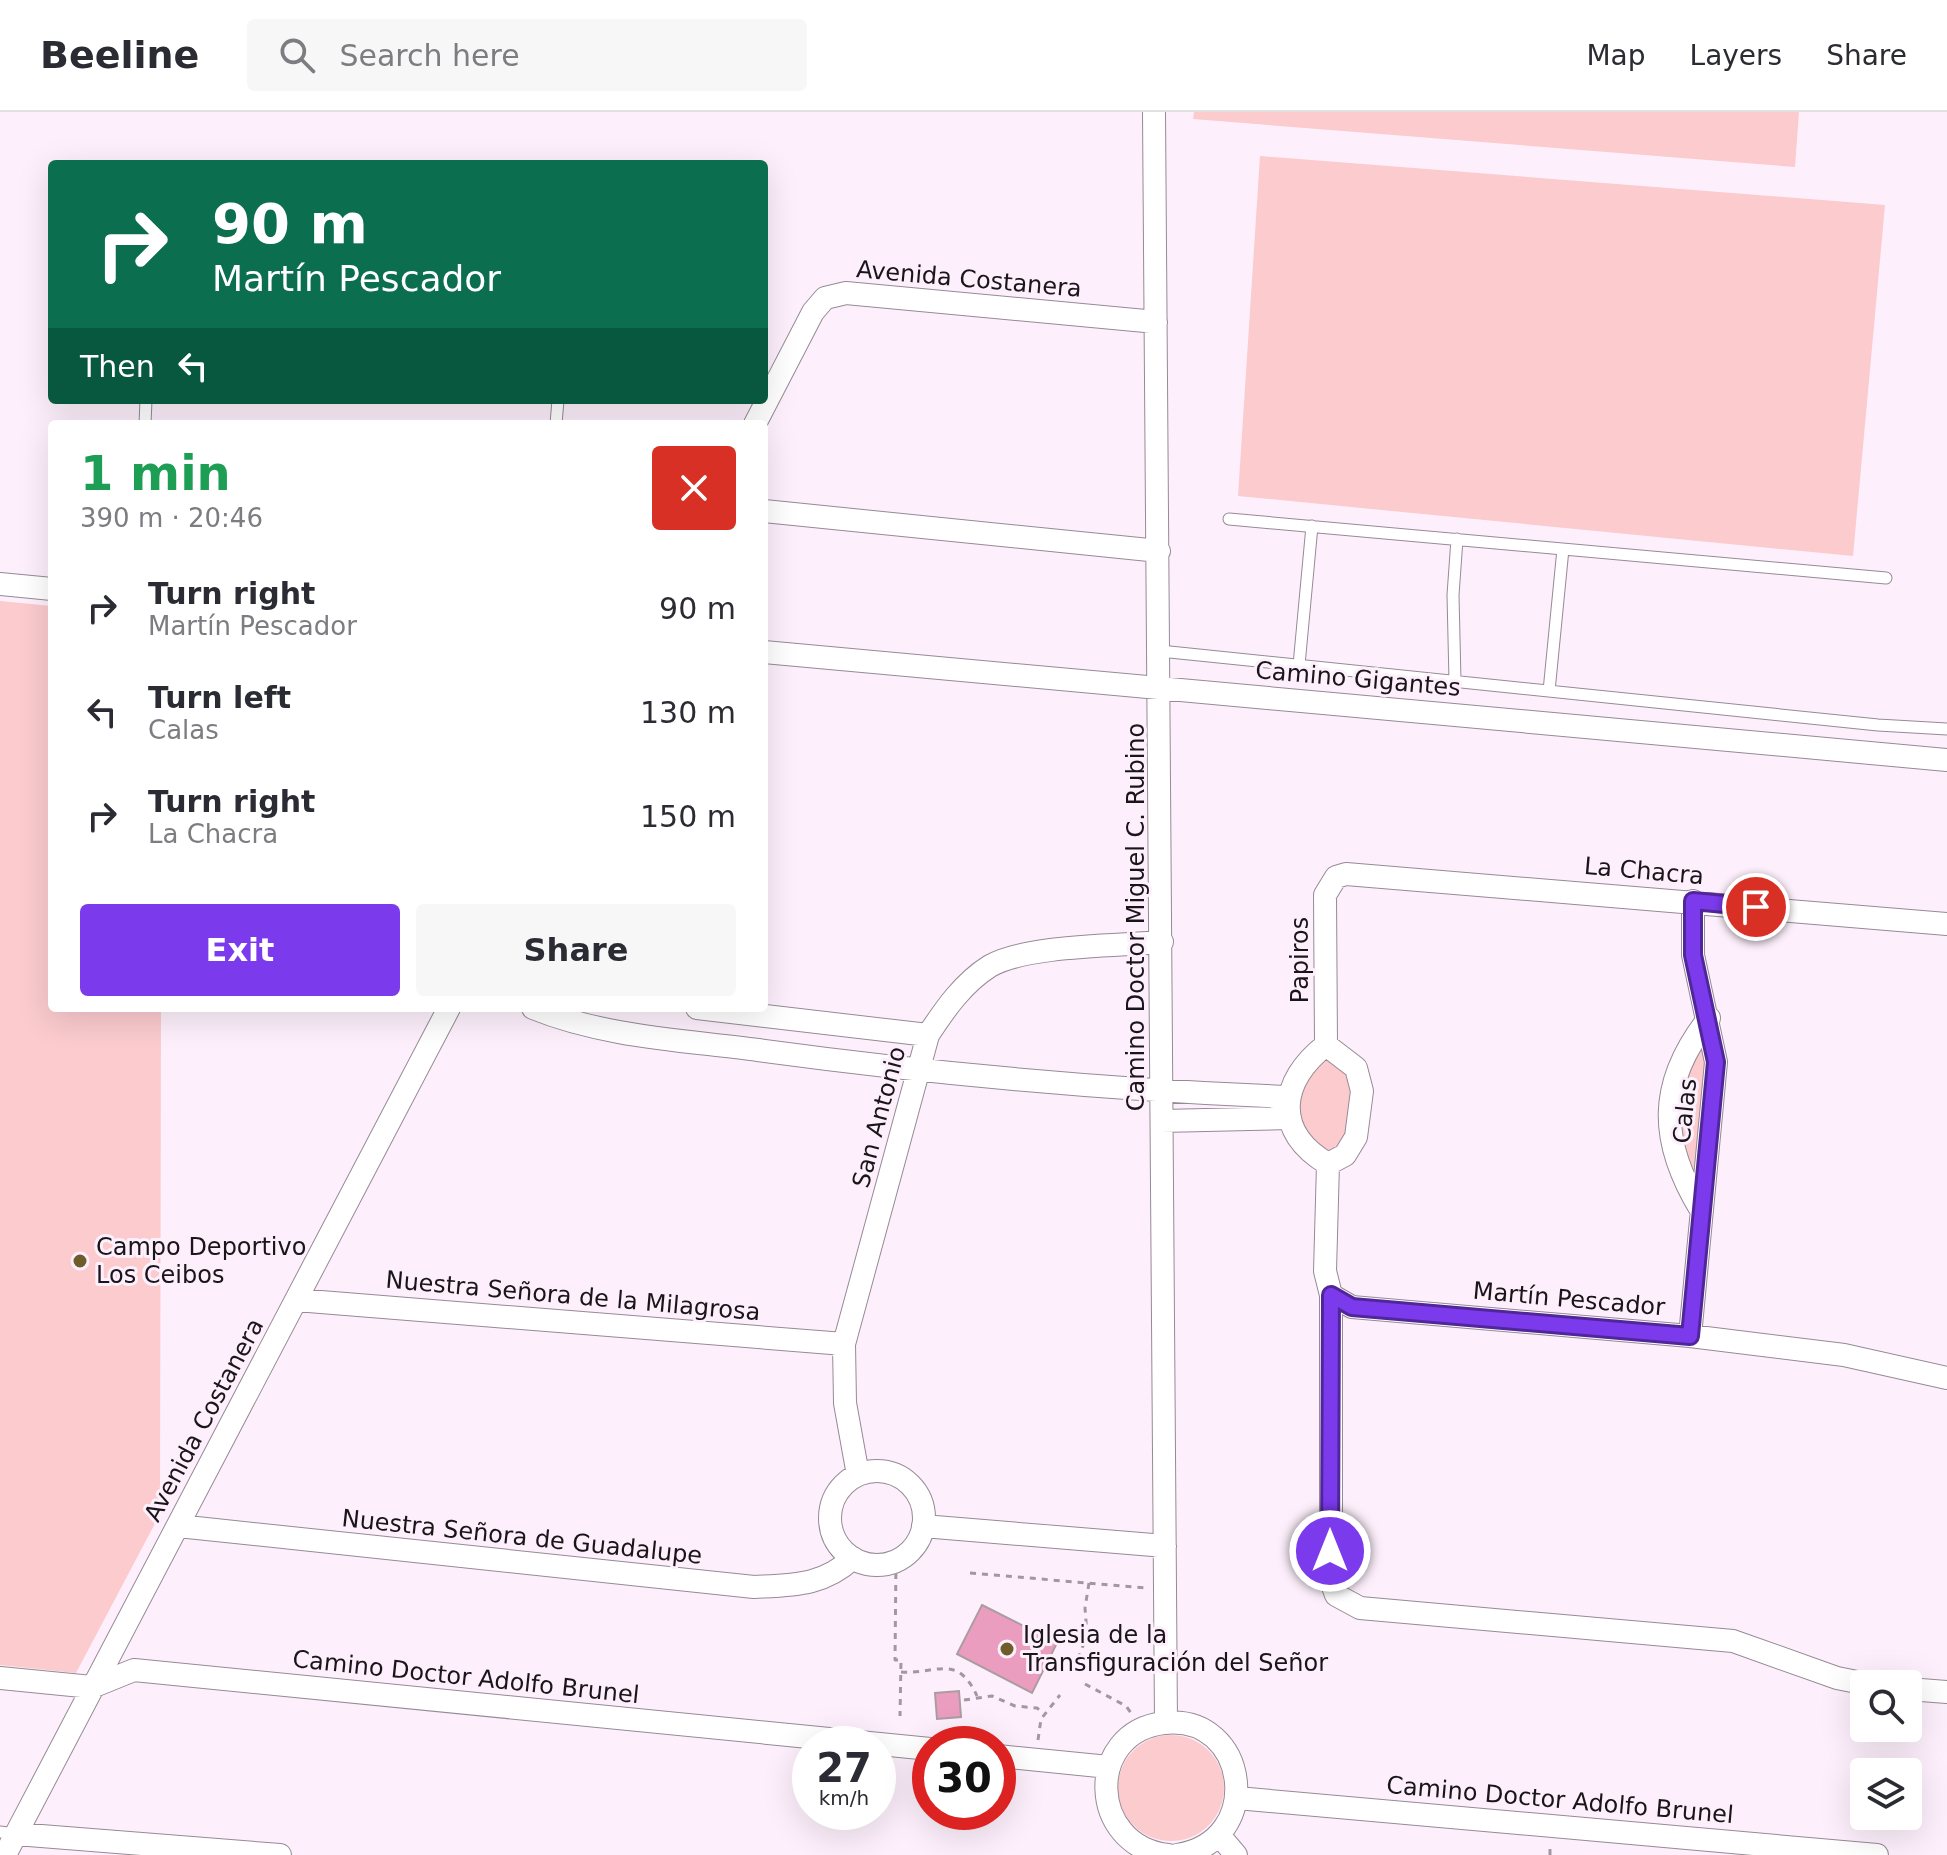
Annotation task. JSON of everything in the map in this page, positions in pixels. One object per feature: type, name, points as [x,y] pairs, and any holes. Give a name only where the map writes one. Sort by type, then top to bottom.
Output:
[{"type":"street","name":"Camino Doctor Miguel C. Rubino","points":[[1154,112],[1161,688],[1166,1723]]},
{"type":"street","name":"Avenida Costanera","points":[[768,399],[813,312],[825,298],[846,293],[1156,322]]},
{"type":"street","points":[[768,511],[1159,551]]},
{"type":"street","points":[[0,584],[48,589]]},
{"type":"street","name":"Camino Gigantes","points":[[768,652],[1947,760]]},
{"type":"street","name":"La Chacra","points":[[1336,877],[1359,873],[1947,924]]},
{"type":"street","name":"Papiros","points":[[1326,1045],[1325,895],[1336,877]]},
{"type":"street","name":"Calas","points":[[1690,1336],[1716,1062],[1709,1018],[1693,955],[1693,901]]},
{"type":"street","name":"San Antonio","points":[[858,1475],[845,1403],[844,1344],[928,1035],[953,997],[990,967],[1019,955],[1162,942]]},
{"type":"street","name":"Avenida Costanera","points":[[5,1855],[8,1833],[92,1687],[447,1012]]},
{"type":"street","points":[[545,1012],[593,1028],[919,1072],[1162,1092],[1289,1107]]},
{"type":"street","points":[[731,1012],[928,1035]]},
{"type":"street","name":"Calas","points":[[1701,1210],[1684,1182],[1672,1151],[1669,1103],[1676,1076],[1692,1039],[1709,1018]]},
{"type":"street","points":[[1326,1045],[1356,1068],[1362,1091],[1356,1137],[1345,1155],[1328,1164],[1304,1145],[1289,1107],[1300,1069],[1326,1045]]},
{"type":"street","points":[[1162,1121],[1289,1107]]},
{"type":"street","points":[[1328,1164],[1325,1271],[1331,1295],[1331,1581],[1336,1595],[1360,1608],[1733,1641],[1850,1681]]},
{"type":"street","name":"Martín Pescador","points":[[1331,1295],[1352,1307],[1690,1336],[1844,1355],[1947,1378]]},
{"type":"street","name":"Nuestra Señora de la Milagrosa","points":[[296,1300],[844,1344]]},
{"type":"street","points":[[880,1471],[901,1477],[917,1493],[923,1526],[914,1547],[896,1561],[874,1565],[853,1558],[837,1543],[830,1521],[840,1489],[858,1475],[880,1471]]},
{"type":"street","name":"Nuestra Señora de Guadalupe","points":[[178,1526],[754,1587],[812,1584],[838,1572],[853,1558]]},
{"type":"street","points":[[923,1526],[1165,1546]]},
{"type":"street","name":"Camino Doctor Adolfo Brunel","points":[[0,1678],[92,1687],[134,1670],[912,1747]]},
{"type":"street","points":[[1922,1690],[1947,1692]]},
{"type":"street","points":[[1168,1855],[1138,1847],[1113,1820],[1107,1803],[1109,1767],[1124,1742],[1141,1731],[1166,1723],[1195,1728],[1220,1743],[1231,1760],[1237,1779],[1234,1813],[1219,1835],[1205,1847],[1177,1855]]},
{"type":"street","points":[[1016,1758],[1109,1767]]},
{"type":"street","name":"Camino Doctor Adolfo Brunel","points":[[1237,1798],[1877,1855]]},
{"type":"street","points":[[8,1833],[280,1855]]},
{"type":"street","points":[[1219,1835],[1236,1855]]},
{"type":"lane","points":[[1229,519],[1886,578]]},
{"type":"lane","points":[[1299,665],[1312,526]]},
{"type":"lane","points":[[1455,681],[1453,595],[1457,539]]},
{"type":"lane","points":[[1549,691],[1563,549]]},
{"type":"lane","points":[[1160,651],[1947,729]]},
{"type":"path","points":[[896,1561],[895,1660],[901,1660],[900,1716]]},
{"type":"path","points":[[970,1573],[1165,1590]]},
{"type":"path","points":[[1078,1659],[1087,1635],[1085,1608],[1089,1583]]},
{"type":"path","points":[[901,1672],[941,1666],[950,1668],[964,1676],[977,1696]]},
{"type":"path","points":[[1085,1684],[1126,1706],[1141,1731]]},
{"type":"path","points":[[1037,1760],[1038,1727],[1060,1695]]},
{"type":"path","points":[[964,1700],[992,1696],[1015,1706],[1037,1708],[1046,1715]]},
{"type":"shaded area","points":[[1194,112],[1799,112],[1795,167],[1193,119]]},
{"type":"shaded area","points":[[1260,156],[1885,205],[1853,556],[1238,496]]},
{"type":"shaded area","name":"Campo Deportivo Los Ceibos","points":[[0,601],[48,606],[48,1012],[161,1012],[160,1514],[76,1673],[0,1665]]},
{"type":"shaded area","points":[[1699,1049],[1707,1052],[1699,1177],[1687,1172],[1675,1106]]},
{"type":"shaded area","points":[[1330,1057],[1351,1077],[1352,1136],[1329,1154],[1305,1136],[1299,1099],[1308,1075]]},
{"type":"shaded area","points":[[1171,1735],[1191,1739],[1209,1750],[1220,1768],[1224,1788],[1220,1808],[1209,1826],[1191,1837],[1171,1841],[1151,1837],[1133,1826],[1122,1808],[1118,1788],[1122,1768],[1133,1750],[1151,1739]]},
{"type":"building","name":"Iglesia de la Transfiguración del Señor","points":[[982,1605],[1057,1643],[1032,1693],[957,1654]]},
{"type":"building","points":[[959,1691],[961,1717],[937,1719],[935,1693]]},
{"type":"place","name":"Campo Deportivo Los Ceibos","points":[[80,1261]]},
{"type":"place","name":"Iglesia de la Transfiguración del Señor","points":[[1007,1649]]},
{"type":"route","points":[[1330,1551],[1331,1295],[1352,1307],[1690,1336],[1716,1062],[1709,1018],[1693,955],[1693,901],[1756,907]]}]
